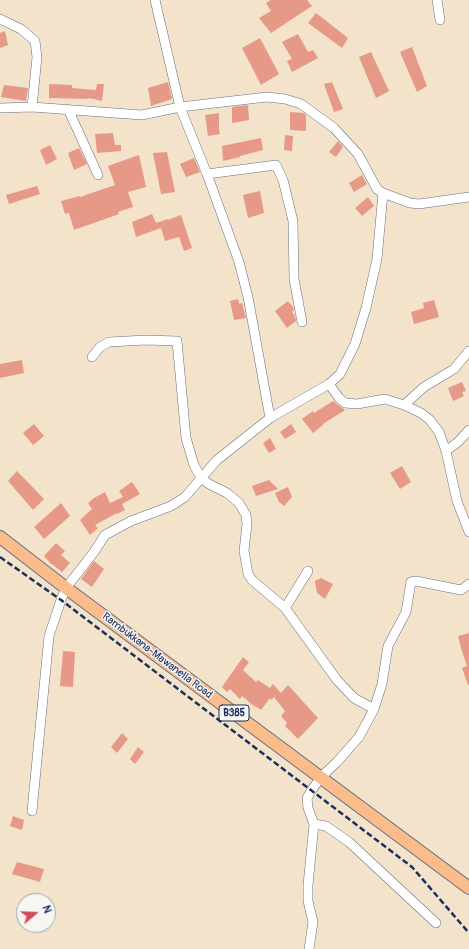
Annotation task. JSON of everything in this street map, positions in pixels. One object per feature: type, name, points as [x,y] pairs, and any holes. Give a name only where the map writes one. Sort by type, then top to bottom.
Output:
[{"type":"main road","name":"Rambukkana-Mawanella Road","points":[[0,537],[66,588],[469,888]]},
{"type":"street","points":[[155,0],[180,107],[207,174],[239,262],[246,290],[270,418]]},
{"type":"street","points":[[437,0],[440,20]]},
{"type":"street","points":[[0,20],[21,29],[35,41],[37,57],[32,107]]},
{"type":"street","points":[[0,108],[32,107],[142,115],[180,107],[267,97],[285,99],[301,104],[334,128],[358,154],[377,189],[382,193],[410,203],[419,204],[469,197]]},
{"type":"street","points":[[68,109],[98,175]]},
{"type":"street","points":[[207,174],[276,165],[282,180],[293,221],[294,279],[302,322]]},
{"type":"street","points":[[32,811],[49,636],[66,588],[94,552],[105,534],[131,520],[171,506],[185,498],[217,460],[270,418],[329,384],[340,374],[355,344],[366,308],[377,259],[382,193]]},
{"type":"street","points":[[92,357],[100,347],[109,342],[146,340],[177,341],[186,438],[194,466],[202,478],[209,484],[227,493],[239,503],[246,515],[247,524],[244,551],[248,574],[252,580],[285,608],[337,680],[354,698],[374,709]]},
{"type":"street","points":[[404,405],[424,387],[454,369],[469,352]]},
{"type":"street","points":[[329,384],[345,404],[357,404],[385,399],[404,405],[421,413],[430,420],[439,432],[446,451],[457,501],[469,532]]},
{"type":"street","points":[[446,451],[458,442],[469,430]]},
{"type":"street","points":[[285,608],[308,571]]},
{"type":"street","points":[[309,949],[313,922],[308,901],[308,885],[314,824],[308,808],[307,798],[321,777],[337,762],[359,736],[374,709],[382,684],[388,646],[406,612],[411,582],[416,581],[462,590],[469,584]]},
{"type":"street","points":[[314,824],[326,826],[348,842],[436,923]]},
{"type":"building","points":[[271,0],[307,0],[312,6],[271,33],[259,18],[271,11],[266,3]]},
{"type":"building","points":[[316,13],[348,38],[342,48],[308,23]]},
{"type":"building","points":[[5,31],[8,45],[0,48],[0,33]]},
{"type":"building","points":[[298,34],[308,52],[313,50],[318,58],[292,72],[287,61],[292,59],[282,42]]},
{"type":"building","points":[[260,38],[279,74],[261,85],[242,48]]},
{"type":"building","points":[[412,47],[427,86],[417,92],[400,52]]},
{"type":"building","points":[[371,52],[389,91],[376,98],[359,57]]},
{"type":"building","points":[[168,82],[172,99],[151,106],[148,88]]},
{"type":"building","points":[[332,82],[343,109],[334,112],[324,84]]},
{"type":"building","points":[[49,84],[72,85],[72,88],[96,90],[97,84],[104,84],[102,101],[89,98],[49,98]]},
{"type":"building","points":[[4,85],[28,88],[26,101],[1,97]]},
{"type":"building","points":[[248,105],[249,120],[232,123],[232,107]]},
{"type":"building","points":[[290,112],[304,113],[306,115],[306,131],[290,130]]},
{"type":"building","points":[[219,113],[220,134],[208,136],[205,115]]},
{"type":"building","points":[[113,133],[115,145],[121,145],[121,151],[97,153],[95,134]]},
{"type":"building","points":[[285,135],[293,136],[292,151],[284,150]]},
{"type":"building","points":[[261,138],[263,150],[223,161],[222,146]]},
{"type":"building","points":[[338,141],[343,147],[336,157],[329,152]]},
{"type":"building","points":[[50,145],[57,159],[46,165],[40,150]]},
{"type":"building","points":[[79,148],[87,164],[74,170],[68,153]]},
{"type":"building","points":[[167,152],[175,192],[161,194],[153,153]]},
{"type":"building","points":[[139,155],[146,187],[128,192],[133,207],[118,212],[119,214],[74,230],[69,213],[65,214],[61,201],[80,197],[115,185],[108,166]]},
{"type":"building","points":[[194,158],[200,172],[186,177],[180,164]]},
{"type":"building","points":[[362,175],[367,184],[354,192],[349,183]]},
{"type":"building","points":[[37,186],[40,194],[9,204],[6,195]]},
{"type":"building","points":[[260,191],[264,213],[248,218],[243,195]]},
{"type":"building","points":[[368,197],[374,206],[362,216],[355,208]]},
{"type":"building","points":[[152,214],[156,223],[181,215],[192,248],[184,251],[179,237],[165,241],[161,228],[136,237],[132,222]]},
{"type":"building","points":[[238,299],[239,304],[242,303],[246,318],[234,320],[230,301]]},
{"type":"building","points":[[434,300],[439,317],[414,324],[411,312],[424,308],[423,303]]},
{"type":"building","points":[[288,301],[293,307],[294,310],[292,312],[296,321],[287,328],[275,311]]},
{"type":"building","points":[[22,360],[24,373],[0,378],[0,364]]},
{"type":"building","points":[[462,382],[466,391],[462,392],[464,396],[453,401],[448,388]]},
{"type":"building","points":[[333,401],[345,410],[323,424],[313,433],[302,419],[313,411],[314,413]]},
{"type":"building","points":[[34,424],[44,436],[33,445],[23,433]]},
{"type":"building","points":[[291,424],[296,432],[285,439],[280,432]]},
{"type":"building","points":[[270,438],[276,449],[269,453],[263,443]]},
{"type":"building","points":[[402,466],[411,482],[400,489],[390,473]]},
{"type":"building","points":[[17,471],[44,499],[33,510],[8,481]]},
{"type":"building","points":[[269,480],[278,489],[256,496],[252,486]]},
{"type":"building","points":[[132,482],[140,494],[122,504],[125,510],[95,525],[98,528],[90,535],[80,520],[92,509],[88,503],[105,492],[110,503],[123,497],[119,491]]},
{"type":"building","points":[[288,487],[292,497],[284,506],[279,502],[275,493]]},
{"type":"building","points":[[61,503],[70,516],[44,539],[34,527]]},
{"type":"building","points":[[56,543],[65,551],[61,555],[70,563],[62,572],[51,564],[44,556]]},
{"type":"building","points":[[94,561],[104,569],[92,587],[81,579]]},
{"type":"building","points":[[321,578],[333,584],[325,599],[317,593],[315,581]]},
{"type":"building","points":[[469,633],[468,685],[462,668],[467,666],[458,636]]},
{"type":"building","points":[[63,651],[75,652],[73,687],[60,686]]},
{"type":"building","points":[[243,657],[249,662],[243,670],[256,682],[258,680],[270,688],[273,684],[281,693],[288,685],[318,718],[298,739],[285,726],[287,723],[281,716],[285,711],[274,697],[271,700],[270,698],[261,710],[242,696],[240,699],[230,689],[227,692],[222,687]]},
{"type":"building","points":[[122,733],[128,739],[117,753],[111,747]]},
{"type":"building","points":[[138,747],[144,752],[135,764],[130,759]]},
{"type":"building","points":[[13,816],[24,820],[22,830],[10,826]]},
{"type":"building","points":[[17,862],[44,869],[40,882],[12,874]]},
{"type":"railway","points":[[0,557],[61,600],[412,867],[469,933]]}]
